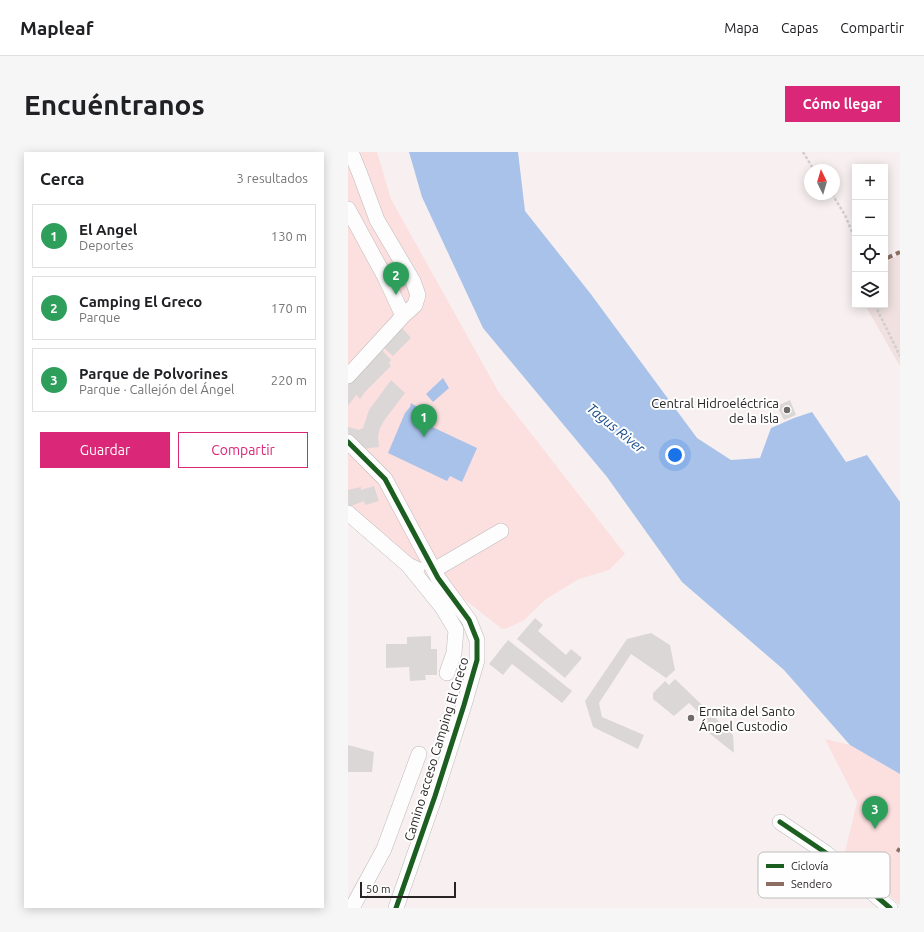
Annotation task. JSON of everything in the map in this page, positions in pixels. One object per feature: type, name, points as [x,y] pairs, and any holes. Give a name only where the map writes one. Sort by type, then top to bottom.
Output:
[{"type":"street","points":[[348,376],[403,316],[416,305],[418,295],[413,281],[377,220],[351,152]]},
{"type":"street","points":[[348,209],[386,279],[403,316]]},
{"type":"street","name":"Camino acceso Camping El Greco","points":[[348,442],[385,479],[436,574],[469,620],[477,640],[477,660],[435,796],[396,908]]},
{"type":"street","points":[[348,513],[408,565],[442,607],[456,630],[454,653],[447,673]]},
{"type":"street","points":[[408,565],[436,574],[501,531]]},
{"type":"street","points":[[352,908],[384,849],[419,754]]},
{"type":"street","points":[[780,822],[825,852]]},
{"type":"street","points":[[878,898],[890,908]]},
{"type":"path","points":[[803,152],[810,164]]},
{"type":"path","points":[[836,200],[845,215],[854,236]]},
{"type":"path","points":[[876,308],[900,356]]},
{"type":"shaded area","points":[[348,152],[377,152],[391,199],[498,391],[625,554],[609,570],[579,579],[546,599],[524,620],[508,628],[502,629],[445,584],[414,563],[348,508]]},
{"type":"shaded area","points":[[900,254],[900,366],[867,308],[888,308],[888,261]]},
{"type":"shaded area","points":[[825,739],[850,745],[900,774],[900,905],[890,896],[890,852],[845,852],[857,802]]},
{"type":"water","name":"Tagus River","points":[[409,152],[518,152],[525,211],[590,293],[697,438],[731,460],[760,458],[771,428],[812,412],[846,462],[867,455],[900,502],[900,774],[850,745],[784,670],[682,582],[607,477],[483,328],[422,197]]},
{"type":"water","points":[[443,378],[449,388],[433,402],[426,394]]},
{"type":"water","points":[[411,403],[426,414],[428,417],[428,425],[477,448],[462,482],[450,476],[447,481],[388,453],[405,413],[410,407]]},
{"type":"building","points":[[402,328],[411,338],[393,356],[383,347]]},
{"type":"building","points":[[381,349],[391,360],[389,363],[391,366],[360,399],[356,395],[348,406],[348,383]]},
{"type":"building","points":[[391,380],[405,393],[380,428],[378,436],[379,447],[360,449],[348,440],[348,427],[359,430],[363,428],[369,410]]},
{"type":"building","name":"Central Hidroeléctrica de la Isla","points":[[790,400],[796,415],[784,420],[777,406]]},
{"type":"building","points":[[374,486],[379,501],[365,505],[364,501],[351,506],[348,505],[348,490],[361,487],[361,490]]},
{"type":"building","points":[[535,618],[543,625],[538,631],[566,655],[571,649],[582,658],[565,678],[517,639]]},
{"type":"building","points":[[651,633],[670,645],[675,670],[666,678],[631,654],[599,703],[602,717],[644,735],[638,749],[593,727],[585,701],[627,639]]},
{"type":"building","points":[[431,636],[431,649],[437,649],[437,675],[425,675],[426,680],[410,681],[409,667],[386,668],[386,644],[407,644],[407,637]]},
{"type":"building","points":[[508,640],[572,691],[562,703],[512,664],[503,675],[489,664]]},
{"type":"building","points":[[675,679],[733,735],[734,753],[704,729],[708,721],[689,703],[674,716],[653,699],[653,693],[665,681],[669,685]]},
{"type":"building","points":[[348,745],[374,752],[372,772],[348,772]]},
{"type":"marked path","points":[[888,258],[900,252]]},
{"type":"cycle path","points":[[348,442],[385,479],[438,578],[469,620],[477,640],[477,660],[464,705],[435,796],[396,908]]},
{"type":"cycle path","points":[[780,822],[825,852]]},
{"type":"cycle path","points":[[878,898],[890,908]]},
{"type":"place","name":"Camping El Greco","points":[[396,295]]},
{"type":"place","name":"Central Hidroeléctrica de la Isla","points":[[787,410]]},
{"type":"place","name":"El Angel","points":[[424,437]]},
{"type":"place","name":"Ermita del Santo Ángel Custodio","points":[[691,718]]},
{"type":"place","name":"Parque de Polvorines","points":[[875,829]]}]
